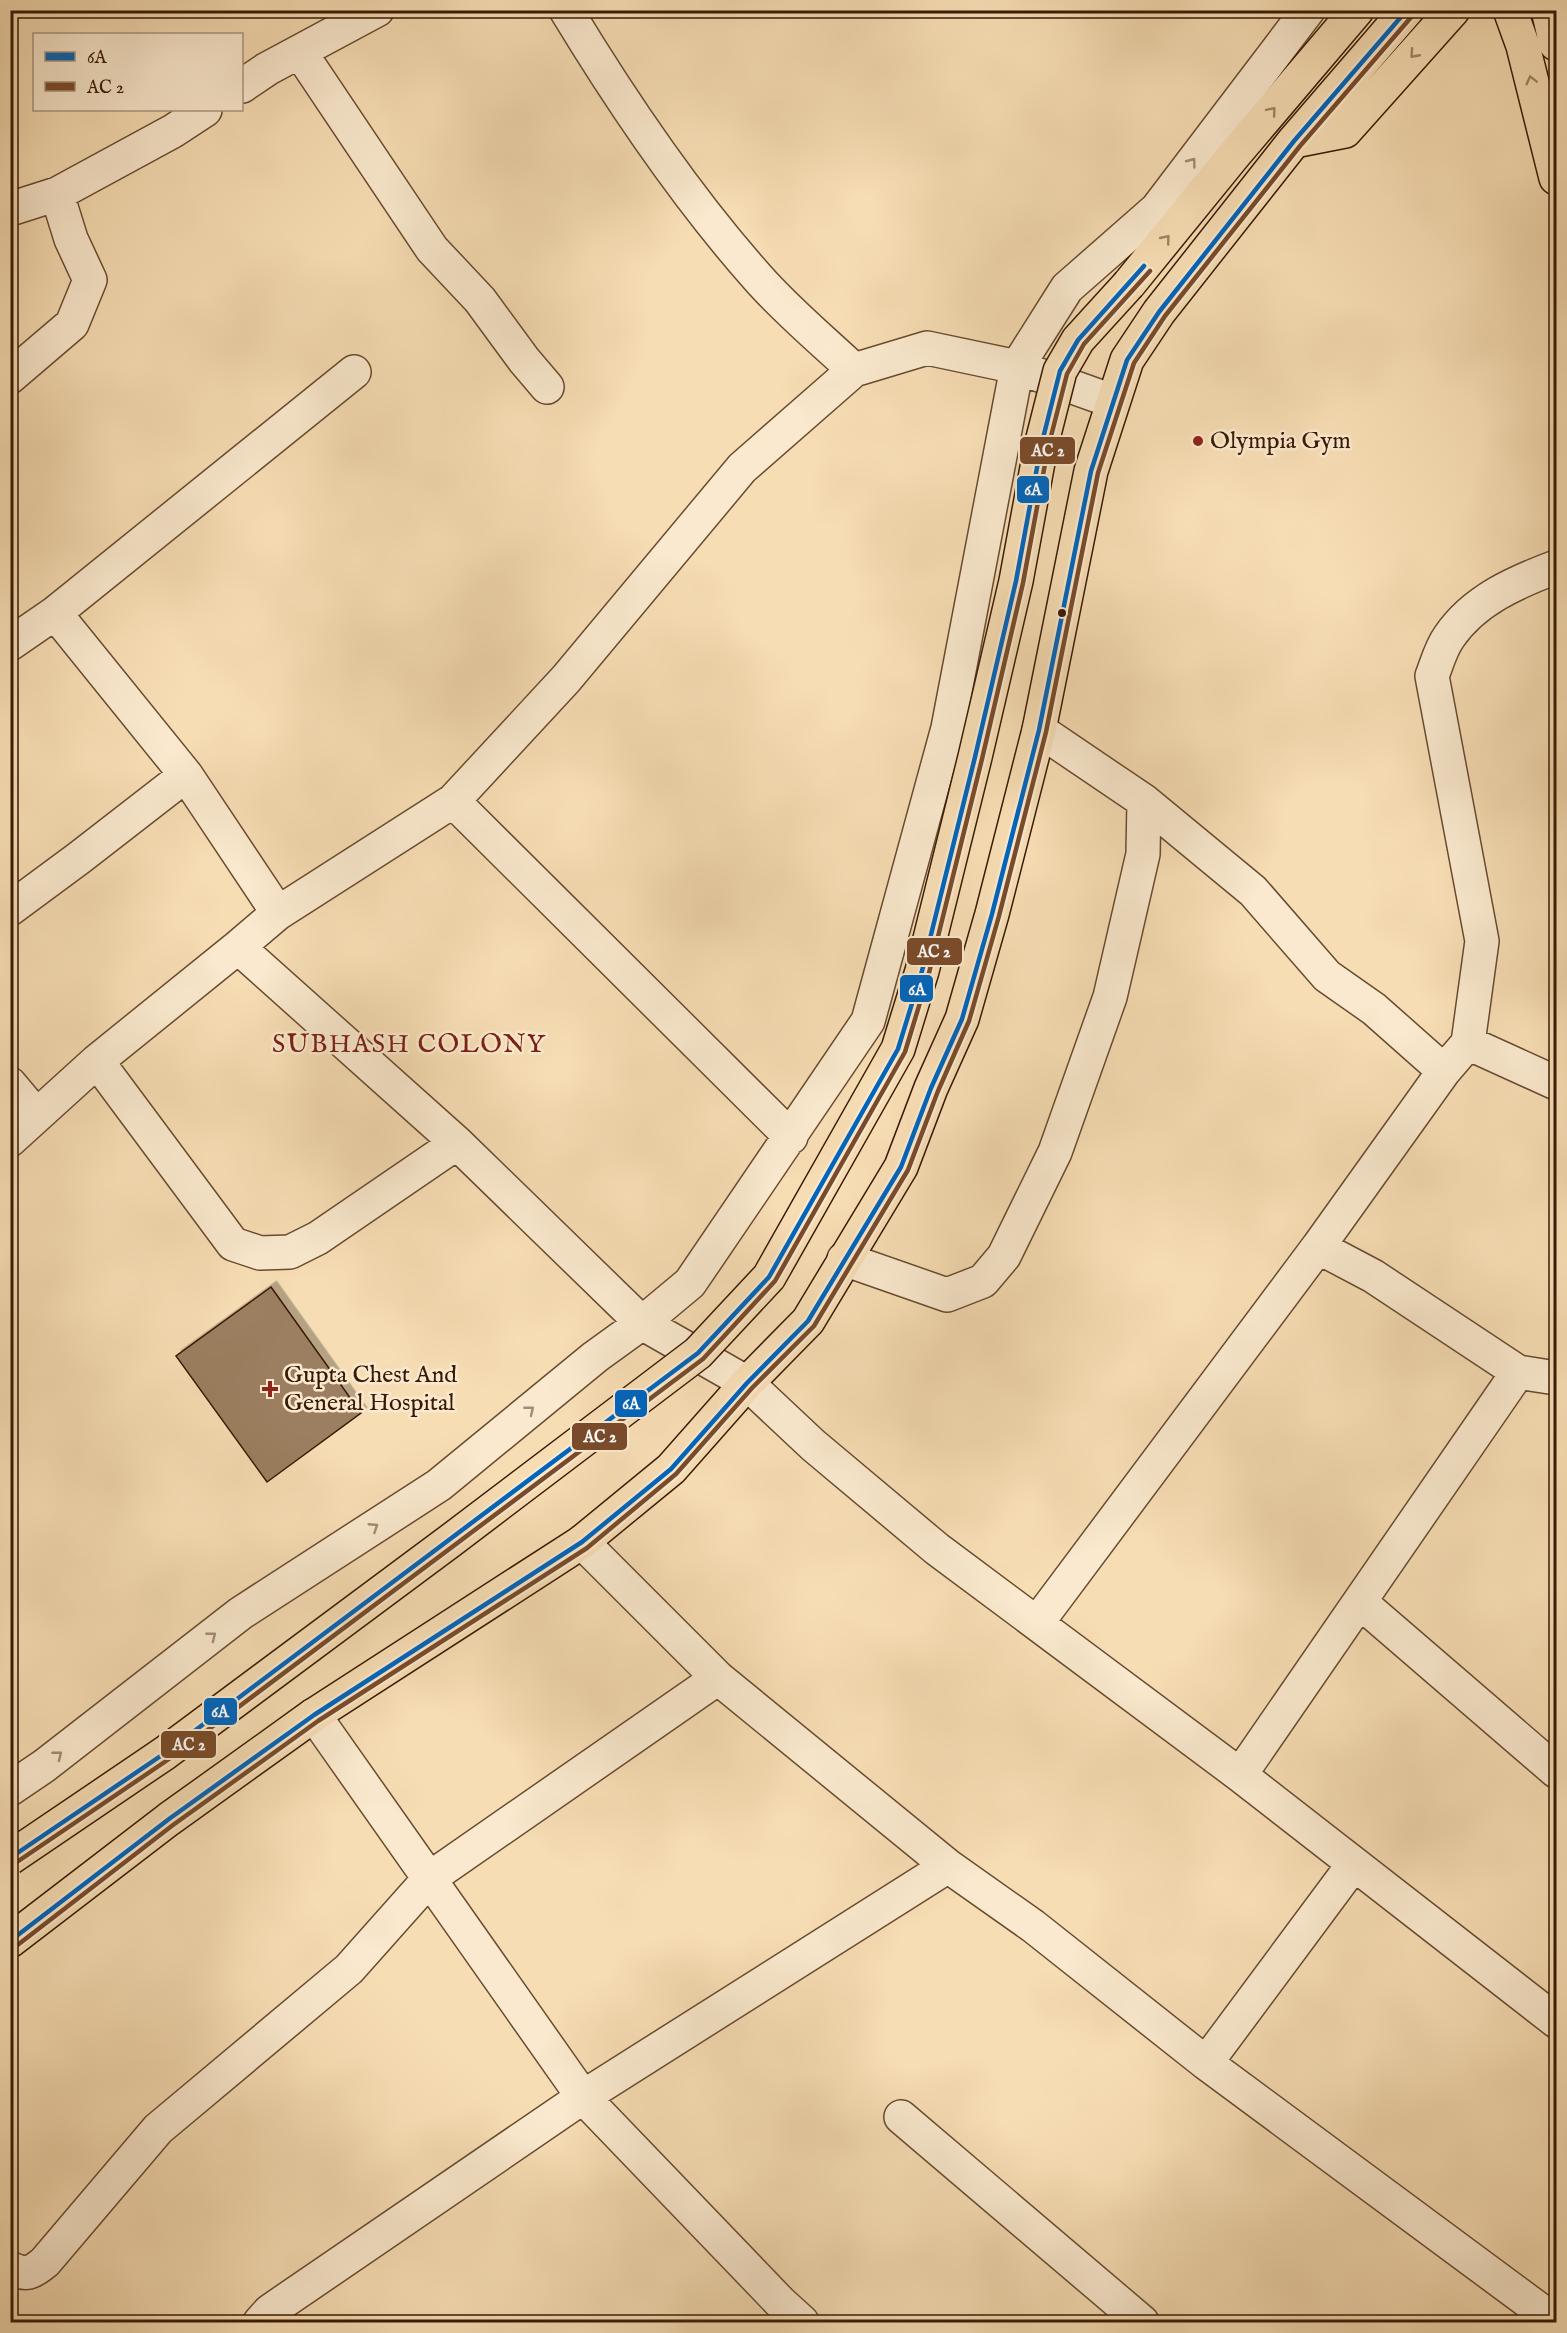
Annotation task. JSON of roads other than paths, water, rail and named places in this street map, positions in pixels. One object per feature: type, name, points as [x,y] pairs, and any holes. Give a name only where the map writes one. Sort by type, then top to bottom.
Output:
[{"type":"main road","points":[[10,1858],[165,1753],[698,1353],[769,1277],[897,1049],[922,971],[975,758],[1016,581],[1041,446],[1060,371],[1078,340],[1129,284],[1357,10]]},
{"type":"main road","points":[[10,1941],[169,1819],[314,1715],[582,1542],[671,1468],[747,1383],[808,1321],[901,1167],[930,1088],[962,1019],[992,914],[1038,730],[1091,471],[1127,360],[1159,312],[1294,141],[1407,10]]},
{"type":"main road","points":[[1294,141],[1345,131],[1453,10]]},
{"type":"main road","points":[[1510,10],[1522,46],[1557,178]]},
{"type":"main road","points":[[1548,10],[1557,44]]},
{"type":"street","points":[[243,85],[377,10]]},
{"type":"street","points":[[566,10],[598,63],[682,186],[759,280],[854,370]]},
{"type":"street","points":[[10,1789],[53,1759],[241,1613],[439,1485],[595,1357],[642,1323],[690,1283],[868,1021],[948,728],[1017,367],[1067,288],[1157,208],[1308,10]]},
{"type":"street","points":[[300,52],[432,249],[480,300],[547,387]]},
{"type":"street","points":[[10,208],[57,194],[203,111]]},
{"type":"street","points":[[10,377],[72,324],[90,280],[71,239],[57,194]]},
{"type":"street","points":[[10,1140],[97,1061],[278,913],[453,801],[566,679],[742,468],[854,370],[927,348],[1017,367],[1112,401]]},
{"type":"street","points":[[10,644],[55,613],[354,372]]},
{"type":"street","points":[[1037,1623],[1318,1247],[1444,1071],[1468,1043],[1482,941],[1432,676],[1447,639],[1466,615],[1515,582],[1557,567]]},
{"type":"street","points":[[55,613],[186,775],[278,913]]},
{"type":"street","points":[[1038,730],[1144,801],[1253,891],[1327,976],[1374,1009],[1444,1071]]},
{"type":"street","points":[[10,909],[80,858],[186,775]]},
{"type":"street","points":[[453,801],[791,1137]]},
{"type":"street","points":[[844,1259],[947,1295],[983,1281],[1004,1256],[1055,1152],[1110,997],[1143,854],[1144,801]]},
{"type":"street","points":[[238,947],[457,1143],[642,1323],[747,1383],[813,1445],[937,1549],[1240,1775],[1353,1865],[1557,2021]]},
{"type":"street","points":[[1468,1043],[1557,1083]]},
{"type":"street","points":[[97,1061],[233,1244],[260,1252],[290,1252],[318,1238],[457,1143]]},
{"type":"street","points":[[10,1084],[36,1115]]},
{"type":"street","points":[[1318,1247],[1373,1276],[1518,1372],[1557,1378]]},
{"type":"street","points":[[1240,1775],[1518,1372]]},
{"type":"street","points":[[582,1542],[718,1678],[948,1866],[1033,1926],[1206,2063],[1556,2321]]},
{"type":"street","points":[[1360,1602],[1557,1771]]},
{"type":"street","points":[[10,2268],[21,2273],[34,2271],[45,2262],[158,2129],[349,1969],[430,1878],[718,1678]]},
{"type":"street","points":[[314,1715],[583,2097],[780,2302],[802,2322]]},
{"type":"street","points":[[1206,2063],[1353,1865]]},
{"type":"street","points":[[260,2322],[270,2311],[583,2097],[948,1866]]},
{"type":"street","points":[[901,2117],[1142,2322]]},
{"type":"place","name":"Olympia Gym","points":[[1198,441]]},
{"type":"place","name":"Gupta Chest And General Hospital","points":[[270,1389]]},
{"type":"district","name":"SUBHASH COLONY","points":[[409,1044]]}]
